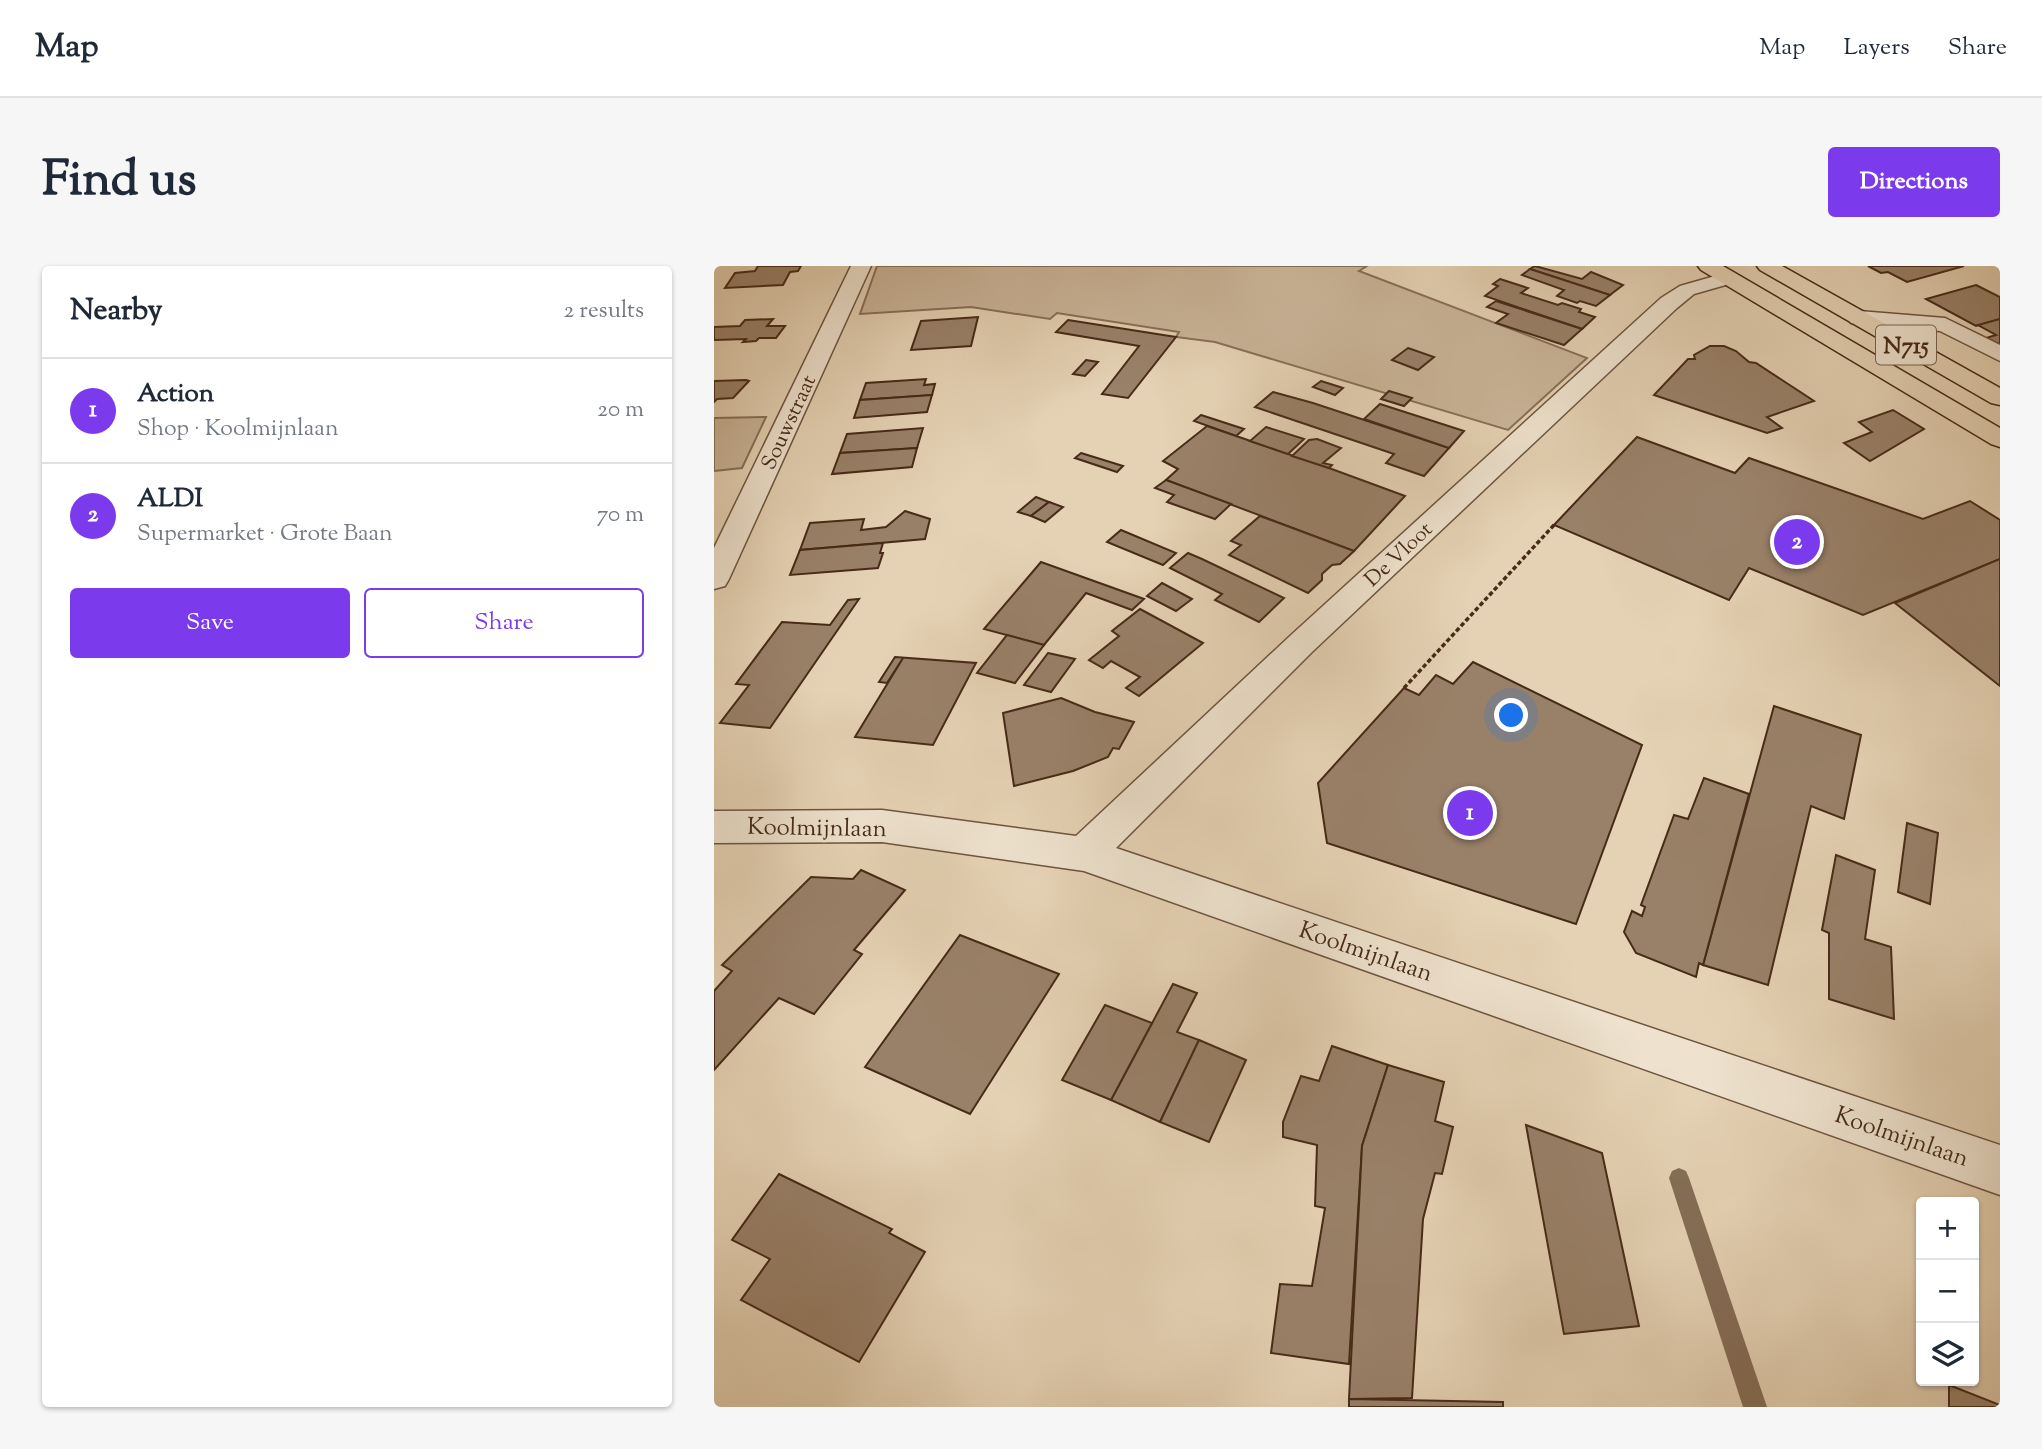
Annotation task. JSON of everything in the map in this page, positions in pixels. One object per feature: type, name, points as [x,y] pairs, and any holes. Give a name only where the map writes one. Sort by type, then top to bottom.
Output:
[{"type":"main road","name":"N715","points":[[1767,266],[2000,398]]},
{"type":"main road","name":"N715","points":[[1718,272],[2000,439]]},
{"type":"street","name":"Souwstraat","points":[[714,579],[861,266]]},
{"type":"street","name":"De Vloot","points":[[1084,855],[1301,644],[1669,303],[1718,272]]},
{"type":"street","points":[[1859,318],[1945,325],[2000,354]]},
{"type":"street","name":"Koolmijnlaan","points":[[714,827],[882,826],[1084,855],[2000,1170]]},
{"type":"path","points":[[1404,688],[1554,525]]},
{"type":"shaded area","points":[[877,266],[1367,266],[1359,271],[1587,358],[1508,430],[1215,342],[1176,337],[1179,332],[1057,313],[1050,319],[971,307],[860,314]]},
{"type":"shaded area","points":[[766,417],[742,468],[714,471],[714,418]]},
{"type":"building","points":[[758,266],[801,266],[798,271],[790,272],[783,285],[725,288],[735,273],[755,271]]},
{"type":"building","points":[[1535,266],[1582,279],[1591,272],[1623,285],[1610,295],[1530,269]]},
{"type":"building","points":[[1868,266],[1964,266],[1907,282]]},
{"type":"building","points":[[1530,269],[1610,295],[1596,306],[1580,301],[1577,303],[1557,296],[1564,290],[1522,275]]},
{"type":"building","points":[[1500,279],[1528,288],[1521,293],[1581,309],[1579,312],[1595,317],[1582,329],[1485,296],[1498,286],[1493,284]]},
{"type":"building","points":[[1976,285],[2000,297],[2000,319],[1976,326],[1926,299]]},
{"type":"building","points":[[1496,301],[1582,329],[1564,345],[1496,323],[1508,314],[1487,307]]},
{"type":"building","points":[[978,317],[971,346],[911,350],[921,321]]},
{"type":"building","points":[[773,319],[767,326],[785,326],[776,338],[743,342],[746,339],[714,340],[714,327],[740,326],[745,320]]},
{"type":"building","points":[[2000,319],[2000,359],[1970,343],[1996,335],[1978,325]]},
{"type":"building","points":[[1068,320],[1176,337],[1128,398],[1102,394],[1139,346],[1056,332]]},
{"type":"building","points":[[1710,346],[1724,346],[1736,351],[1749,362],[1756,363],[1814,401],[1767,417],[1782,428],[1767,433],[1654,395],[1688,359],[1695,359],[1694,355]]},
{"type":"building","points":[[1408,348],[1434,357],[1418,370],[1392,360]]},
{"type":"building","points":[[1086,360],[1098,362],[1085,376],[1073,374]]},
{"type":"building","points":[[926,379],[924,385],[935,384],[932,395],[860,400],[866,383]]},
{"type":"building","points":[[714,381],[749,381],[733,398],[717,399],[714,402]]},
{"type":"building","points":[[1321,381],[1343,388],[1335,395],[1313,387]]},
{"type":"building","points":[[1389,391],[1412,398],[1404,406],[1381,399]]},
{"type":"building","points":[[1273,392],[1449,448],[1424,476],[1386,463],[1394,454],[1255,407]]},
{"type":"building","points":[[932,395],[927,412],[854,418],[860,400]]},
{"type":"building","points":[[1380,404],[1464,431],[1449,448],[1364,419]]},
{"type":"building","points":[[1893,410],[1924,429],[1870,461],[1844,443],[1872,432],[1859,422]]},
{"type":"building","points":[[1201,415],[1244,429],[1236,436],[1194,421]]},
{"type":"building","points":[[1207,426],[1405,496],[1354,551],[1166,480],[1178,469],[1163,461]]},
{"type":"building","points":[[1266,427],[1304,439],[1288,454],[1250,441]]},
{"type":"building","points":[[923,428],[917,448],[840,453],[847,434]]},
{"type":"building","points":[[1637,437],[1735,473],[1749,458],[1923,519],[1970,501],[2000,520],[2000,559],[1863,615],[1749,568],[1729,600],[1554,525]]},
{"type":"building","points":[[1317,439],[1341,448],[1323,463],[1332,465],[1329,468],[1292,456],[1309,440]]},
{"type":"building","points":[[917,448],[912,467],[832,474],[840,453]]},
{"type":"building","points":[[1081,453],[1123,466],[1117,472],[1075,458]]},
{"type":"building","points":[[1166,480],[1231,504],[1215,519],[1167,502],[1174,495],[1155,488]]},
{"type":"building","points":[[1036,497],[1049,502],[1031,516],[1018,512]]},
{"type":"building","points":[[1049,502],[1063,507],[1045,522],[1031,516]]},
{"type":"building","points":[[905,511],[930,519],[925,539],[800,550],[810,523],[864,519],[861,530],[886,527]]},
{"type":"building","points":[[1260,516],[1354,551],[1340,564],[1332,565],[1322,574],[1322,580],[1308,593],[1229,555],[1241,545],[1231,541]]},
{"type":"building","points":[[1121,530],[1176,553],[1163,565],[1107,542]]},
{"type":"building","points":[[883,543],[878,568],[790,575],[800,550]]},
{"type":"building","points":[[1188,553],[1284,598],[1259,622],[1215,600],[1222,594],[1170,568]]},
{"type":"building","points":[[2000,559],[2000,686],[1895,603]]},
{"type":"building","points":[[1041,562],[1144,599],[1132,610],[1086,593],[1044,645],[984,629]]},
{"type":"building","points":[[1162,583],[1192,599],[1176,611],[1147,596]]},
{"type":"building","points":[[859,599],[770,728],[720,723],[749,685],[736,684],[782,622],[830,625],[848,600]]},
{"type":"building","points":[[1140,609],[1203,643],[1139,696],[1126,688],[1140,677],[1111,661],[1103,668],[1089,660],[1119,636],[1112,631]]},
{"type":"building","points":[[1007,635],[1044,645],[1015,683],[977,673]]},
{"type":"building","points":[[1048,653],[1075,659],[1051,692],[1024,685]]},
{"type":"building","points":[[895,657],[976,663],[933,745],[855,737],[903,658],[887,683],[879,682]]},
{"type":"building","points":[[1473,662],[1642,745],[1576,924],[1327,843],[1318,783],[1404,688],[1419,695],[1436,675],[1453,684]]},
{"type":"building","points":[[1061,698],[1095,712],[1134,722],[1119,749],[1113,748],[1108,757],[1073,771],[1014,786],[1003,713]]},
{"type":"building","points":[[1774,706],[1861,735],[1844,819],[1811,806],[1768,985],[1703,965]]},
{"type":"building","points":[[1704,778],[1749,794],[1703,965],[1699,963],[1696,977],[1636,953],[1624,932],[1632,911],[1642,916],[1645,907],[1641,905],[1674,815],[1688,819]]},
{"type":"building","points":[[1907,823],[1938,833],[1930,904],[1898,892]]},
{"type":"building","points":[[1836,855],[1875,870],[1865,939],[1891,947],[1894,1019],[1829,999],[1829,933],[1822,930]]},
{"type":"building","points":[[861,870],[905,890],[854,950],[862,954],[814,1014],[779,998],[714,1070],[714,991],[732,971],[722,965],[811,877],[853,879]]},
{"type":"building","points":[[960,935],[1059,974],[970,1114],[865,1067]]},
{"type":"building","points":[[1173,984],[1197,993],[1177,1032],[1199,1040],[1160,1122],[1111,1100]]},
{"type":"building","points":[[1105,1005],[1152,1023],[1111,1100],[1062,1080]]},
{"type":"building","points":[[1199,1040],[1246,1060],[1209,1142],[1160,1122]]},
{"type":"building","points":[[1332,1046],[1388,1065],[1362,1146],[1349,1364],[1271,1353],[1280,1284],[1312,1286],[1325,1208],[1315,1206],[1317,1145],[1283,1137],[1283,1122],[1301,1076],[1319,1081]]},
{"type":"building","points":[[1388,1065],[1444,1082],[1435,1121],[1453,1127],[1442,1174],[1435,1173],[1423,1219],[1412,1398],[1349,1399],[1362,1146]]},
{"type":"building","points":[[1526,1125],[1602,1153],[1639,1326],[1564,1334]]},
{"type":"building","points":[[779,1174],[892,1229],[889,1233],[925,1252],[859,1362],[741,1300],[770,1259],[732,1240]]},
{"type":"building","points":[[1949,1386],[2000,1405],[2000,1407],[1949,1407]]},
{"type":"building","points":[[1349,1399],[1503,1402],[1503,1407],[1349,1407]]},
{"type":"waterway","points":[[1679,1178],[1755,1407]]},
{"type":"place","name":"ALDI","points":[[1797,542]]},
{"type":"place","name":"Action","points":[[1470,813]]}]
